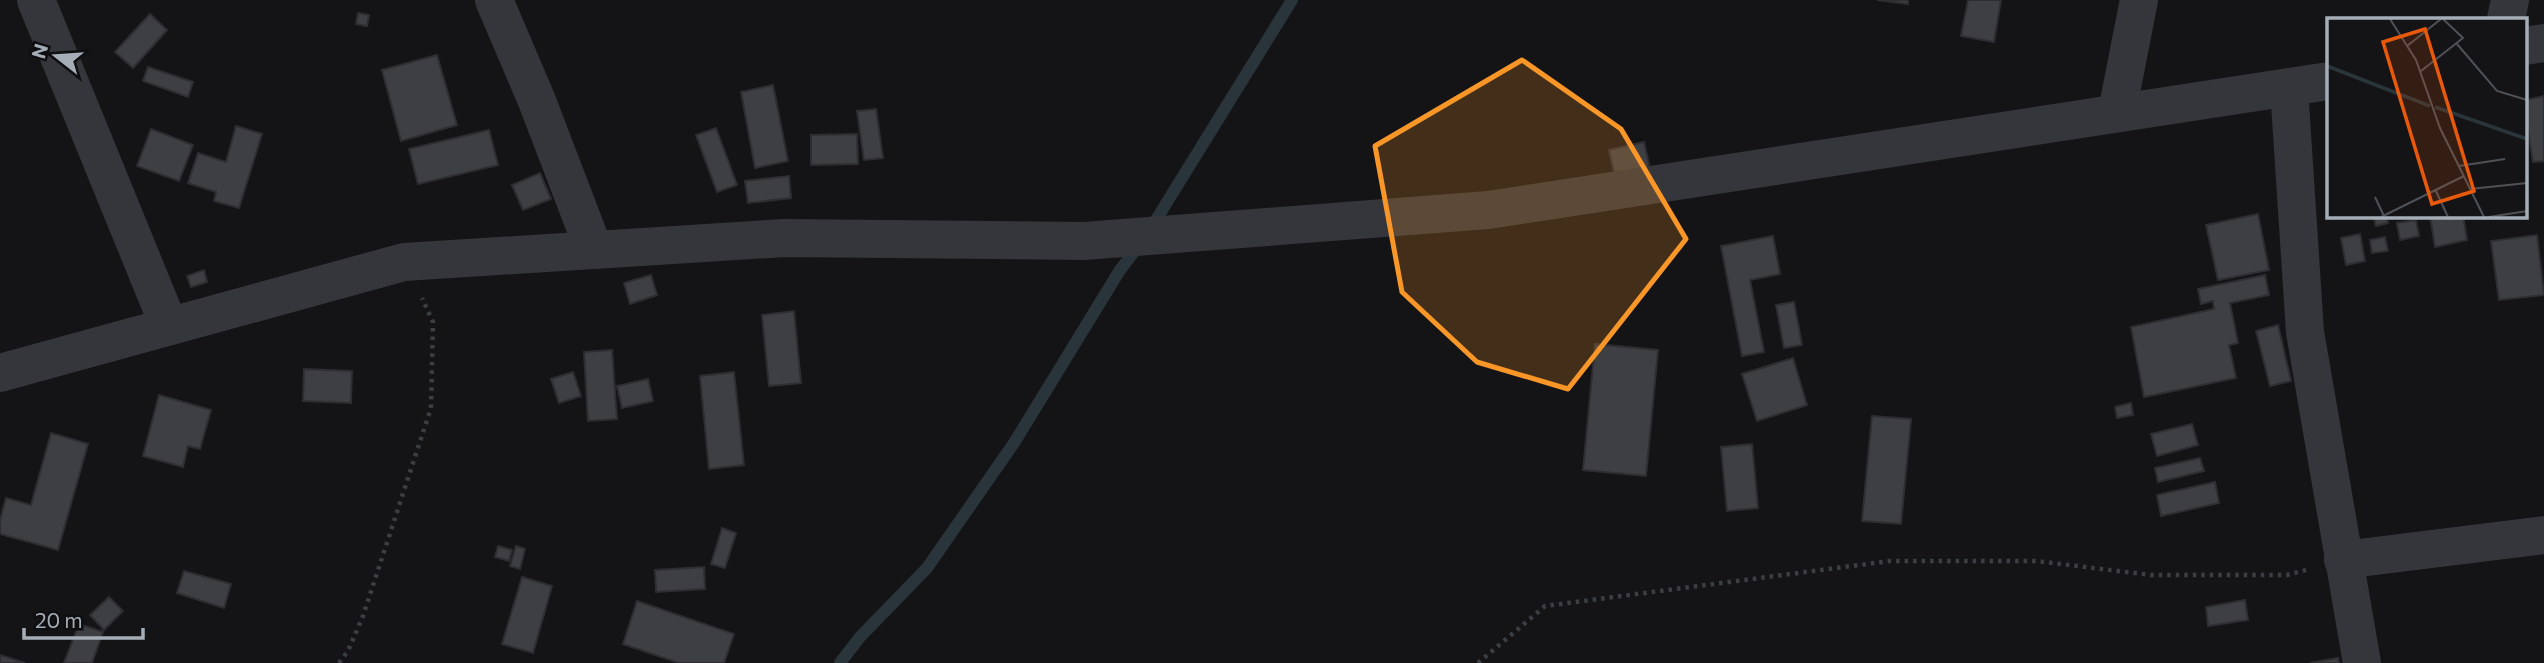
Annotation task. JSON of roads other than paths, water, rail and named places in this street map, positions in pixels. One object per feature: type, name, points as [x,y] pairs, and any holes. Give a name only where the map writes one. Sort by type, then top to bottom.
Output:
[{"type":"street","points":[[36,0],[169,326]]},
{"type":"street","points":[[494,0],[542,113],[594,250]]},
{"type":"street","points":[[2117,112],[2139,0]]},
{"type":"street","points":[[2506,18],[2510,0]]},
{"type":"street","points":[[2526,46],[2544,43]]},
{"type":"street","points":[[0,373],[404,262],[784,238],[1084,241],[1488,210],[2327,81]]},
{"type":"street","points":[[2289,88],[2305,332],[2362,663]]},
{"type":"street","points":[[2343,560],[2544,535]]},
{"type":"waterway","points":[[1151,228],[1292,0]]},
{"type":"waterway","points":[[840,663],[860,637],[927,568],[1014,443],[1120,270],[1141,243]]}]
